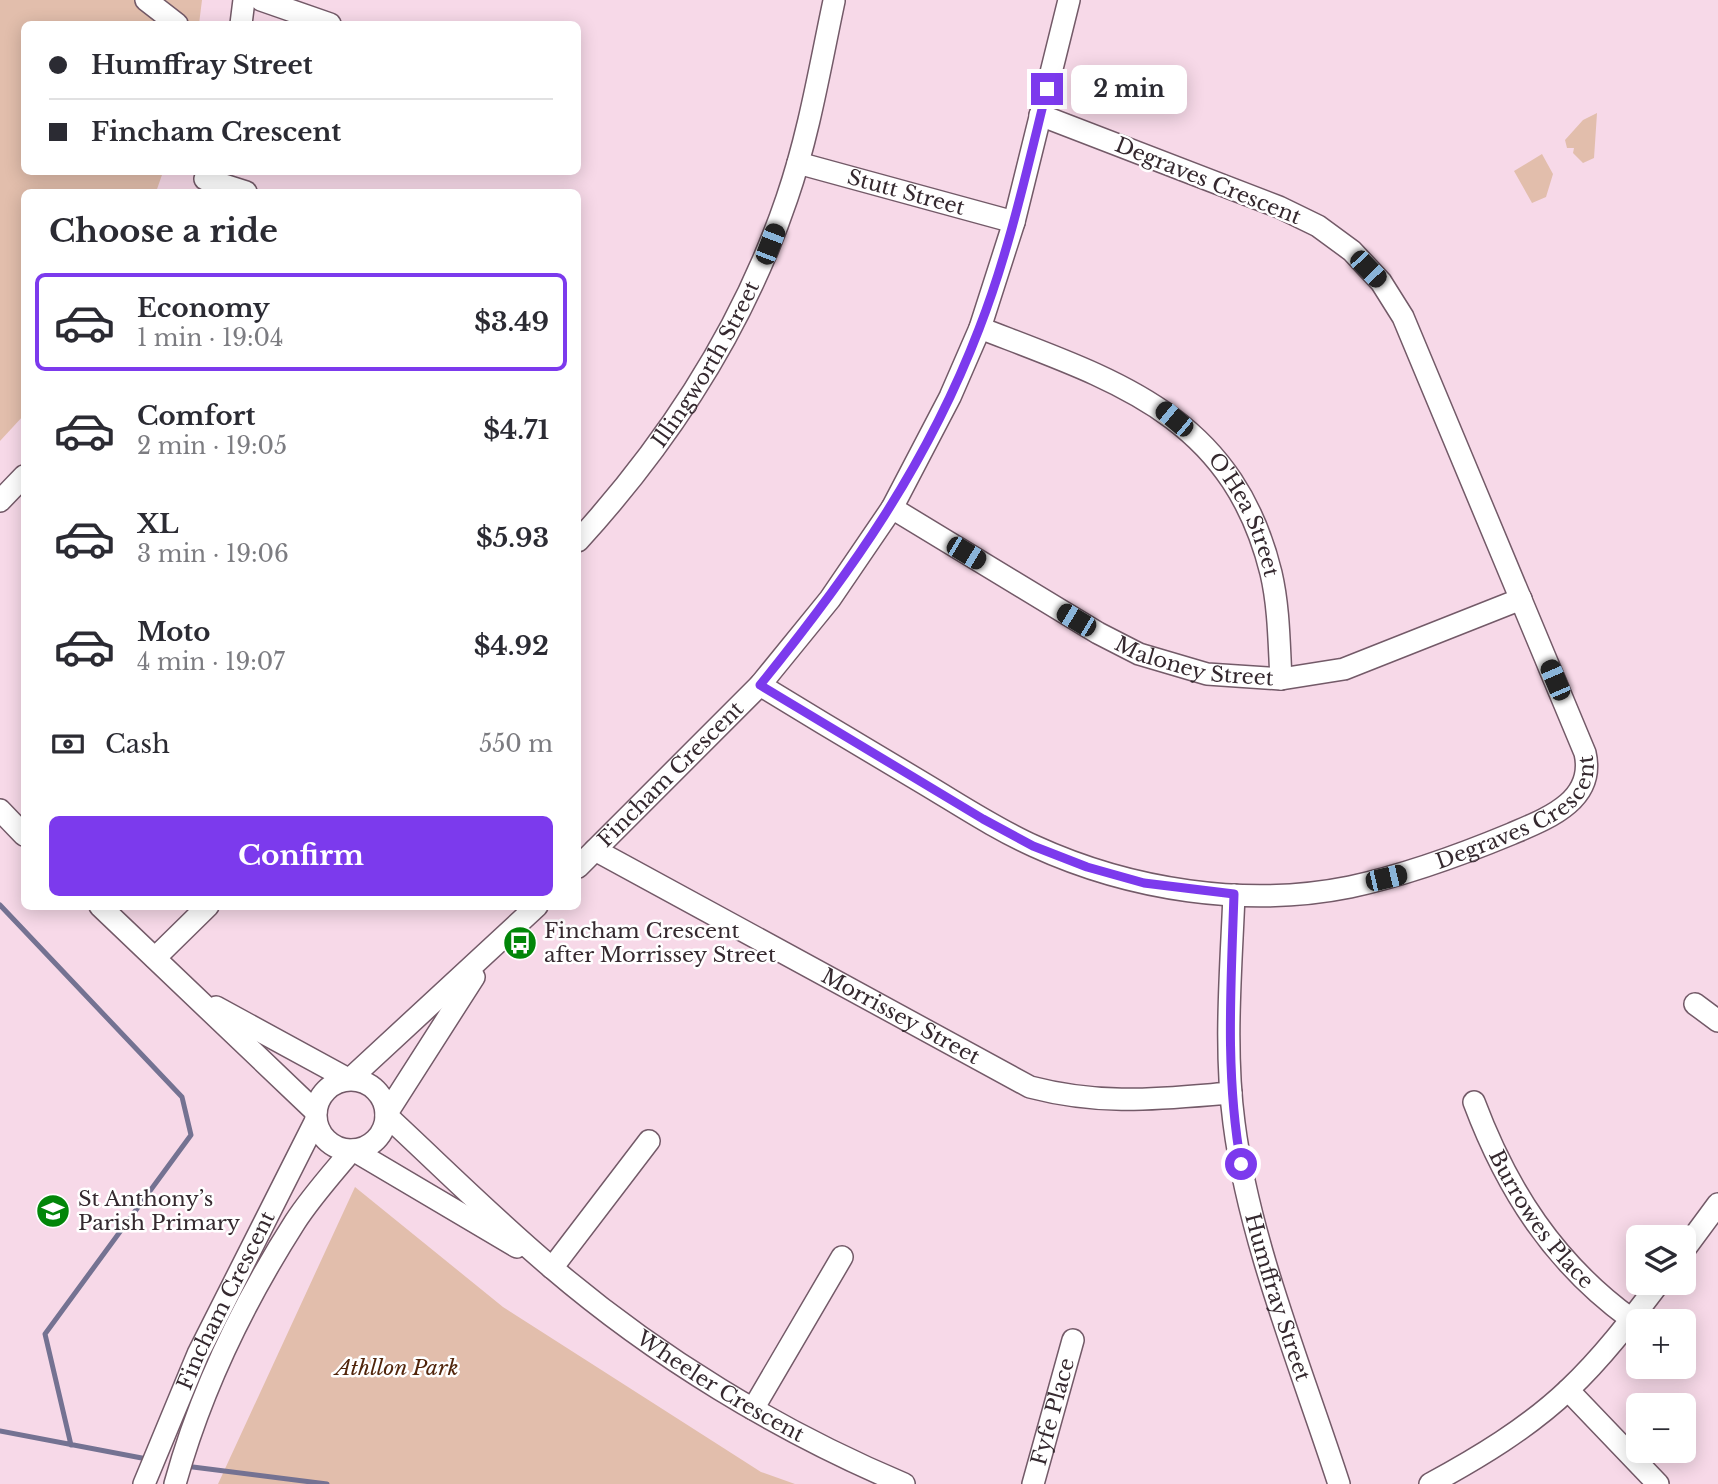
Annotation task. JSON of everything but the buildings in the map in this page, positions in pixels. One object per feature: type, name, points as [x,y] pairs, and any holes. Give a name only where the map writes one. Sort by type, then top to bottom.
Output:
[{"type":"street","points":[[146,0],[173,21]]},
{"type":"street","points":[[241,21],[244,0]]},
{"type":"street","points":[[261,0],[321,21]]},
{"type":"street","name":"Fincham Crescent","points":[[581,864],[760,685],[830,599],[892,508],[950,397],[980,328],[1014,222],[1069,0]]},
{"type":"street","name":"Illingworth Street","points":[[581,538],[642,467],[709,370],[761,268],[798,163],[834,1]]},
{"type":"street","name":"Degraves Crescent","points":[[760,685],[983,819],[1033,846],[1087,867],[1144,883],[1234,894],[1320,891],[1405,874],[1553,816],[1574,799],[1586,777],[1585,753],[1403,317],[1381,282],[1352,251],[1318,226],[1279,207],[1040,116]]},
{"type":"street","name":"Stutt Street","points":[[798,163],[1014,222]]},
{"type":"street","points":[[204,181],[235,189]]},
{"type":"street","name":"O'Hea Street","points":[[980,328],[1120,383],[1160,407],[1211,454],[1238,490],[1258,530],[1271,574],[1281,679]]},
{"type":"street","name":"Maloney Street","points":[[892,508],[1139,654],[1207,674],[1281,679],[1344,669],[1521,599]]},
{"type":"street","points":[[0,810],[21,832]]},
{"type":"street","name":"Morrissey Street","points":[[595,850],[1030,1087],[1089,1100],[1131,1101],[1231,1093]]},
{"type":"street","name":"Humffray Street","points":[[1234,894],[1230,1013],[1231,1093],[1245,1184],[1339,1484]]},
{"type":"street","points":[[104,910],[196,996],[316,1116],[323,1136],[330,1144],[352,1150],[376,1140],[386,1114],[488,955]]},
{"type":"street","points":[[155,958],[204,910]]},
{"type":"street","points":[[316,1116],[321,1095],[328,1087],[349,1079],[488,955],[533,910]]},
{"type":"street","points":[[196,996],[349,1079],[375,1088],[386,1114]]},
{"type":"street","points":[[1695,1004],[1718,1021]]},
{"type":"street","name":"Burrowes Place","points":[[1474,1102],[1502,1169],[1543,1236],[1578,1275],[1626,1315]]},
{"type":"street","name":"Wheeler Crescent","points":[[386,1114],[552,1268],[650,1342],[753,1409],[828,1450],[904,1484]]},
{"type":"street","name":"Fincham Crescent","points":[[146,1480],[198,1354],[282,1193],[316,1116]]},
{"type":"street","points":[[552,1268],[649,1141]]},
{"type":"street","name":"Fincham Crescent","points":[[175,1483],[229,1343],[252,1296],[296,1221],[352,1150]]},
{"type":"street","name":"Wheeler Crescent","points":[[352,1150],[552,1268]]},
{"type":"street","points":[[1696,1234],[1718,1204]]},
{"type":"street","points":[[753,1409],[842,1257]]},
{"type":"street","points":[[1639,1309],[1650,1295]]},
{"type":"street","points":[[1430,1484],[1519,1430],[1568,1390],[1626,1325]]},
{"type":"street","name":"Fyfe Place","points":[[1033,1484],[1073,1340]]},
{"type":"street","points":[[1568,1390],[1658,1484]]},
{"type":"green space","points":[[0,0],[202,0],[199,21],[21,21],[21,175],[162,175],[157,189],[21,189],[21,418],[0,441]]},
{"type":"green space","points":[[1597,113],[1594,158],[1583,163],[1573,153],[1574,148],[1567,148],[1565,140],[1583,120]]},
{"type":"green space","points":[[1542,154],[1553,174],[1546,197],[1532,203],[1514,171]]},
{"type":"green space","name":"Athllon Park","points":[[355,1187],[503,1307],[761,1472],[795,1484],[218,1484]]},
{"type":"waterway","points":[[0,905],[182,1097],[191,1135],[45,1334],[71,1445]]},
{"type":"waterway","points":[[0,1431],[147,1459]]},
{"type":"waterway","points":[[185,1466],[327,1484]]},
{"type":"place","name":"Fincham Crescent after Morrissey Street","points":[[520,943]]},
{"type":"place","name":"St Anthony’s Parish Primary","points":[[53,1211]]},
{"type":"route","points":[[1047,89],[1014,222],[980,328],[950,397],[892,508],[830,599],[760,685],[983,819],[1033,846],[1087,867],[1144,883],[1234,894],[1230,1013],[1231,1093],[1241,1164]]}]
